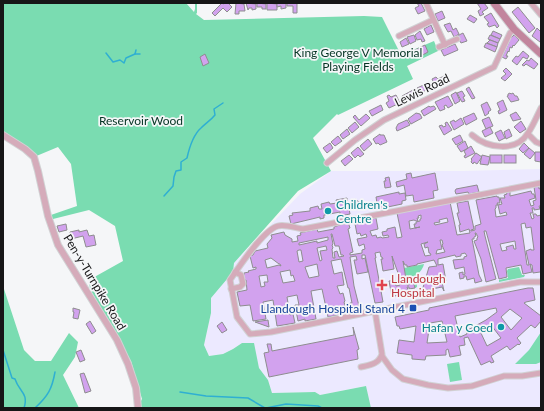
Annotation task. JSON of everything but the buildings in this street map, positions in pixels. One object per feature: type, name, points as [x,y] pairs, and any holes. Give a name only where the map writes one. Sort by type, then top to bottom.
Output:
[{"type":"main road","points":[[494,3],[514,29],[541,54]]},
{"type":"street","points":[[426,3],[445,45]]},
{"type":"street","points":[[531,3],[541,15]]},
{"type":"street","points":[[399,36],[433,20]]},
{"type":"street","name":"Lewis Road","points":[[327,163],[355,140],[384,120],[494,67],[510,33],[514,29]]},
{"type":"street","points":[[439,47],[456,39]]},
{"type":"street","points":[[472,136],[489,145],[508,146],[517,143],[528,134],[541,108]]},
{"type":"street","points":[[528,134],[536,142],[541,144]]},
{"type":"street","name":"Pen-y-Turnpike Road","points":[[3,135],[25,149],[34,157],[48,216],[58,245],[117,340],[128,364],[133,380],[138,408]]},
{"type":"street","points":[[541,183],[303,229],[279,225],[267,231],[230,280],[237,317],[250,334],[272,332],[520,282],[541,282]]},
{"type":"street","points":[[232,289],[240,287],[243,284],[241,275],[235,272]]},
{"type":"street","points":[[361,367],[376,362],[382,356],[383,352],[375,311]]},
{"type":"street","points":[[382,356],[392,370],[403,379],[444,388],[472,386],[504,376],[522,376],[541,373]]},
{"type":"shaded area","name":"Llandough Hospital","points":[[541,169],[541,408],[371,408],[365,386],[320,395],[315,392],[272,393],[268,380],[259,368],[253,343],[242,343],[223,354],[209,356],[204,345],[211,313],[211,298],[233,272],[234,263],[300,194],[331,171],[463,171]]},
{"type":"green space","points":[[3,3],[186,3],[194,12],[195,3],[197,3],[196,14],[204,20],[364,16],[382,17],[401,55],[434,41],[438,51],[407,66],[413,79],[338,115],[337,114],[313,138],[331,171],[298,191],[234,263],[233,272],[211,298],[211,313],[204,345],[209,356],[223,354],[242,343],[254,343],[259,368],[268,380],[272,393],[315,392],[320,395],[366,386],[371,408],[141,408],[140,403],[142,399],[131,361],[90,289],[89,280],[123,261],[115,226],[89,210],[49,220],[48,216],[77,206],[71,164],[58,147],[34,157],[3,135]]},
{"type":"green space","points":[[424,264],[417,277],[417,287],[415,288],[413,276],[406,278],[404,268]]},
{"type":"green space","points":[[519,267],[522,275],[525,275],[524,277],[499,282],[499,280],[508,278],[508,269]]},
{"type":"green space","points":[[3,286],[24,350],[35,361],[51,361],[69,333],[78,342],[75,357],[63,375],[79,408],[3,408]]},
{"type":"green space","points":[[541,332],[541,362],[536,364],[515,364],[529,350]]},
{"type":"green space","points":[[459,362],[462,380],[450,382],[447,364]]},
{"type":"waterway","points":[[106,53],[113,62],[120,60],[124,63],[126,58],[135,54],[136,50]]},
{"type":"waterway","points":[[135,54],[140,54]]},
{"type":"waterway","points":[[164,196],[173,186],[176,171],[181,170],[181,162],[187,158],[190,146],[196,134],[215,115],[214,109],[223,103]]},
{"type":"waterway","points":[[3,350],[12,378],[15,379],[24,396],[24,408]]},
{"type":"waterway","points":[[35,408],[49,392],[55,372]]},
{"type":"waterway","points":[[180,392],[206,396],[248,398],[265,408]]},
{"type":"waterway","points":[[266,408],[286,404],[318,406],[322,408]]},
{"type":"place","name":"Children's Centre","points":[[328,211]]},
{"type":"place","name":"Llandough Hospital","points":[[382,285]]},
{"type":"place","name":"Llandough Hospital Stand 4","points":[[413,308]]},
{"type":"place","name":"Hafan y Coed","points":[[501,327]]},
{"type":"park label","name":"King George V Memorial Playing Fields","points":[[358,59]]},
{"type":"park label","name":"Reservoir Wood","points":[[141,120]]}]
